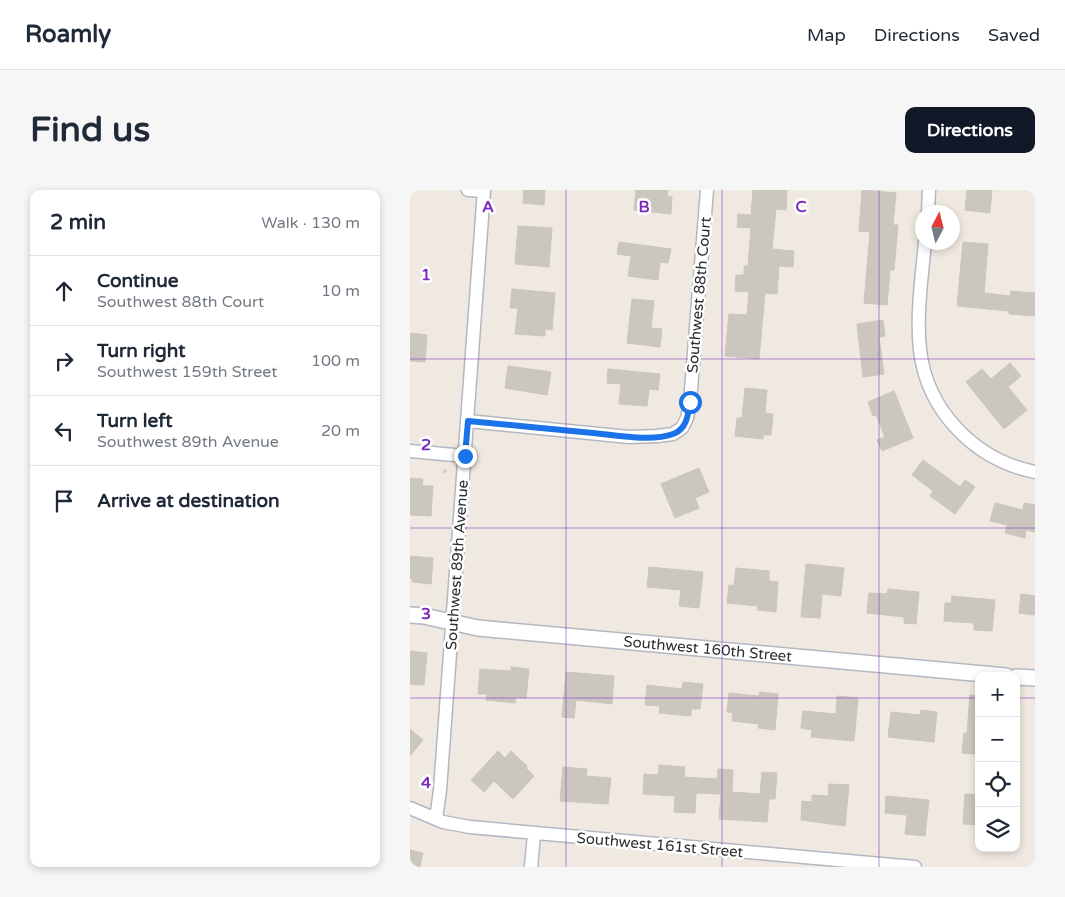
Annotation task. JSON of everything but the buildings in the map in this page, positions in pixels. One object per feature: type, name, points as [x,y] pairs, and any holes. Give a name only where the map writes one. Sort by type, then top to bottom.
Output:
[{"type":"street","points":[[468,190],[484,191]]},
{"type":"street","name":"Southwest 88th Court","points":[[468,421],[639,437],[673,434],[682,428],[687,418],[690,402],[707,190]]},
{"type":"street","points":[[928,205],[929,190]]},
{"type":"street","name":"Southwest 89th Avenue","points":[[436,819],[440,790],[484,191]]},
{"type":"street","points":[[924,250],[919,329],[922,367],[932,392],[952,423],[974,446],[1009,465],[1035,472]]},
{"type":"street","points":[[410,451],[465,456]]},
{"type":"street","name":"Southwest 160th Street","points":[[410,615],[478,628],[975,673]]},
{"type":"street","points":[[1020,677],[1035,678]]},
{"type":"street","name":"Southwest 161st Street","points":[[410,808],[436,819],[470,828],[916,867]]},
{"type":"street","points":[[531,867],[534,834]]},
{"type":"path","points":[[444,474],[448,466]]},
{"type":"route","points":[[465,456],[468,421],[629,437],[648,437],[673,434],[682,428],[687,418],[690,402]]}]
